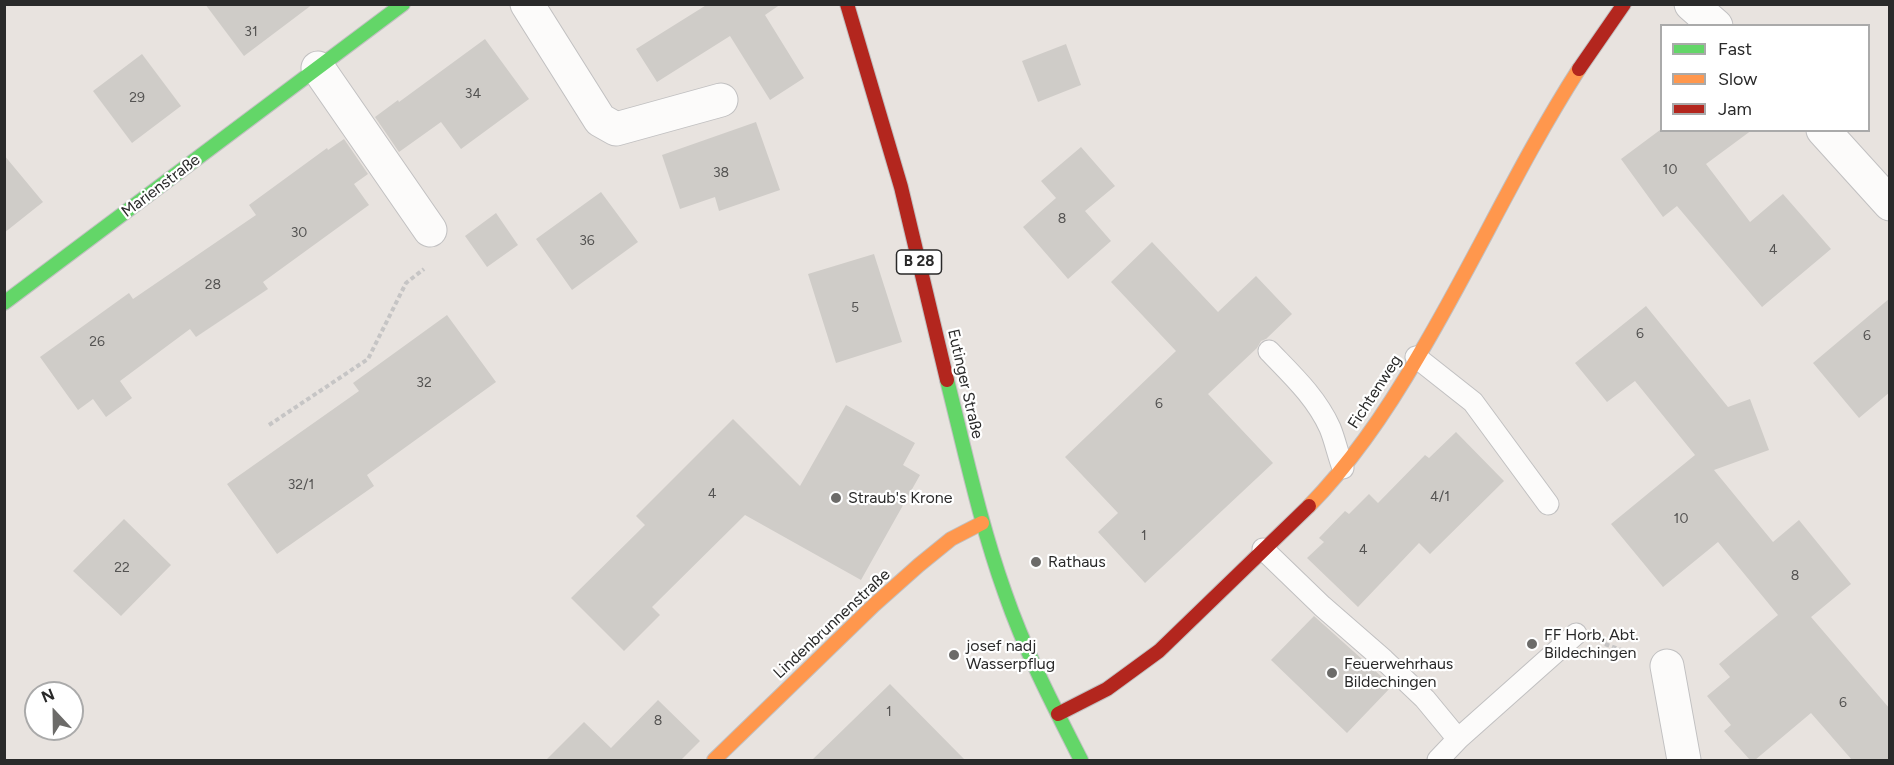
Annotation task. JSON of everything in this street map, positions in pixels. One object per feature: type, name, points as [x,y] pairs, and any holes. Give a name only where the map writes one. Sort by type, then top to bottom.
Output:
[{"type":"street","name":"Marienstraße","points":[[4,303],[403,4]]},
{"type":"street","points":[[527,4],[600,120],[616,129],[722,100]]},
{"type":"street","name":"Eutinger Straße","points":[[847,4],[901,187],[982,523],[1005,594],[1034,668],[1081,760]]},
{"type":"street","name":"Fichtenweg","points":[[1058,714],[1108,689],[1173,638],[1321,492],[1355,453],[1416,357],[1544,126],[1624,4]]},
{"type":"street","points":[[1691,4],[1714,24]]},
{"type":"street","points":[[318,68],[431,246]]},
{"type":"street","points":[[1826,132],[1890,204]]},
{"type":"street","name":"Lindenbrunnenstraße","points":[[714,760],[874,605],[919,565],[951,539],[982,523]]},
{"type":"street","points":[[1667,666],[1684,760]]},
{"type":"lane","points":[[1269,351],[1304,386],[1318,405],[1330,429],[1343,468]]},
{"type":"lane","points":[[1416,357],[1473,402],[1548,504]]},
{"type":"lane","points":[[1263,549],[1425,699],[1458,739]]},
{"type":"lane","points":[[1438,760],[1458,739],[1576,634]]},
{"type":"path","points":[[269,425],[368,358],[406,283],[431,246]]},
{"type":"path","points":[[1576,634],[1667,666]]},
{"type":"building","points":[[205,4],[313,4],[244,56]]},
{"type":"building","points":[[708,4],[781,4],[765,15],[804,78],[770,100],[730,36],[657,82],[636,49]]},
{"type":"building","points":[[485,39],[529,99],[461,149],[441,122],[399,152],[375,117]]},
{"type":"building","points":[[1066,44],[1081,85],[1038,102],[1022,61]]},
{"type":"building","points":[[142,54],[181,106],[132,143],[93,91]]},
{"type":"building","points":[[756,122],[780,190],[719,211],[715,197],[680,209],[662,155]]},
{"type":"building","points":[[1660,130],[1660,132],[1749,132],[1706,164],[1750,222],[1783,194],[1831,249],[1762,307],[1677,206],[1663,217],[1621,159]]},
{"type":"building","points":[[344,139],[368,174],[354,184],[369,205],[263,282],[268,289],[196,337],[190,329],[120,381],[132,398],[106,417],[93,399],[78,410],[40,357],[129,293],[133,299],[256,215],[249,205],[327,148],[328,150]]},
{"type":"building","points":[[1081,147],[1115,186],[1085,211],[1111,241],[1068,279],[1023,227],[1056,198],[1041,181]]},
{"type":"building","points":[[4,155],[43,202],[4,233]]},
{"type":"building","points":[[601,192],[638,242],[572,290],[536,239]]},
{"type":"building","points":[[496,213],[518,245],[487,267],[465,236]]},
{"type":"building","points":[[1152,242],[1218,312],[1256,276],[1292,314],[1261,341],[1257,348],[1208,394],[1273,463],[1145,583],[1098,532],[1118,513],[1065,457],[1176,351],[1111,282]]},
{"type":"building","points":[[874,254],[902,342],[836,363],[808,274]]},
{"type":"building","points":[[1890,298],[1890,392],[1859,418],[1813,363]]},
{"type":"building","points":[[1646,306],[1728,407],[1750,399],[1769,450],[1714,470],[1773,542],[1799,520],[1851,584],[1811,617],[1890,709],[1890,760],[1852,760],[1811,713],[1755,760],[1750,760],[1724,731],[1731,725],[1707,696],[1730,677],[1719,664],[1778,615],[1718,542],[1663,587],[1611,524],[1695,455],[1635,381],[1607,402],[1575,363]]},
{"type":"building","points":[[447,315],[496,382],[367,475],[374,486],[277,554],[227,484],[359,391],[353,383]]},
{"type":"building","points":[[846,405],[915,443],[903,465],[920,475],[861,580],[745,515],[652,607],[660,615],[624,651],[571,598],[645,525],[636,516],[733,419],[800,486]]},
{"type":"building","points":[[1456,432],[1504,481],[1430,554],[1419,543],[1358,607],[1307,558],[1324,542],[1319,538],[1345,511],[1349,514],[1369,494],[1378,503],[1425,455],[1429,458]]},
{"type":"building","points":[[124,519],[171,565],[121,616],[73,571]]},
{"type":"building","name":"Feuerwehrhaus Bildechingen","points":[[1314,616],[1392,686],[1347,733],[1271,660]]},
{"type":"building","points":[[890,684],[965,760],[812,760]]},
{"type":"building","points":[[658,700],[700,741],[681,760],[546,760],[584,722],[611,748]]},
{"type":"traffic: fast","points":[[4,303],[403,4]]},
{"type":"traffic: fast","points":[[947,380],[980,514],[1005,593],[1030,657],[1081,760]]},
{"type":"traffic: slow","points":[[1309,506],[1355,453],[1395,395],[1440,319],[1537,139],[1579,69]]},
{"type":"traffic: slow","points":[[714,760],[874,605],[919,565],[951,539],[982,523]]},
{"type":"traffic: jam","points":[[847,4],[901,187],[947,380]]},
{"type":"traffic: jam","points":[[1579,69],[1624,4]]},
{"type":"traffic: jam","points":[[1058,714],[1107,689],[1159,651],[1309,506]]},
{"type":"place","name":"Straub's Krone","points":[[836,498]]},
{"type":"place","name":"Rathaus","points":[[1036,562]]},
{"type":"place","name":"FF Horb, Abt. Bildechingen","points":[[1532,644]]},
{"type":"place","name":"josef nadj Wasserpflug","points":[[954,655]]},
{"type":"place","name":"Feuerwehrhaus Bildechingen","points":[[1332,673]]}]
